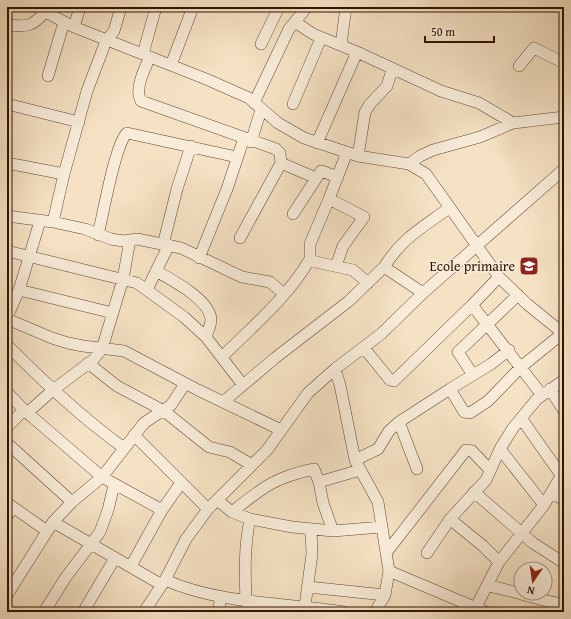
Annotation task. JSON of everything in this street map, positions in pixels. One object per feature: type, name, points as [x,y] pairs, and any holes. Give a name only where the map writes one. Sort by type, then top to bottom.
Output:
[{"type":"street","points":[[7,25],[30,25],[36,21],[80,7]]},
{"type":"street","points":[[53,222],[64,174],[87,91],[106,41],[114,31],[121,7]]},
{"type":"street","points":[[156,7],[139,89],[140,100],[280,152],[281,163],[240,238]]},
{"type":"street","points":[[171,65],[193,7]]},
{"type":"street","points":[[261,44],[279,7]]},
{"type":"street","points":[[341,45],[346,7]]},
{"type":"street","points":[[300,13],[306,30],[320,38],[357,52],[392,70],[441,91],[479,104],[513,123]]},
{"type":"street","points":[[199,258],[227,189],[237,157],[247,140],[258,107],[289,29],[300,13]]},
{"type":"street","points":[[55,15],[106,41],[146,55],[249,98],[278,123],[317,143],[352,154],[409,164],[426,174],[499,276],[518,295],[564,333],[521,367],[488,401],[470,413],[464,412],[450,389]]},
{"type":"street","points":[[48,76],[55,15]]},
{"type":"street","points":[[293,104],[320,38]]},
{"type":"street","points":[[519,66],[534,48],[564,63]]},
{"type":"street","points":[[317,143],[357,52]]},
{"type":"street","points":[[222,356],[284,294],[310,259],[310,244],[338,177],[352,154],[364,115],[370,104],[387,86],[392,70]]},
{"type":"street","points":[[7,104],[79,122]]},
{"type":"street","points":[[409,164],[420,156],[433,150],[480,137],[513,123],[564,117]]},
{"type":"street","points":[[98,235],[116,160],[125,134],[133,132],[237,157]]},
{"type":"street","points":[[147,290],[166,245],[180,180],[192,146]]},
{"type":"street","points":[[7,163],[64,174]]},
{"type":"street","points":[[281,163],[316,178]]},
{"type":"street","points":[[144,612],[163,582],[186,540],[208,508],[218,500],[267,450],[308,393],[335,369],[364,348],[423,293],[564,169]]},
{"type":"street","points":[[293,214],[321,171],[338,177]]},
{"type":"street","points":[[329,199],[364,217],[343,246],[336,266]]},
{"type":"street","points":[[223,402],[275,358],[349,302],[384,268],[404,240],[449,208]]},
{"type":"street","points":[[7,216],[53,222],[86,229],[98,235],[120,241],[137,238],[184,249],[199,258],[242,277],[270,282],[284,294]]},
{"type":"street","points":[[40,221],[19,290],[7,318],[52,338],[83,346],[124,351],[185,384],[281,430]]},
{"type":"street","points":[[7,427],[98,356],[102,349],[123,279],[130,240]]},
{"type":"street","points":[[7,251],[29,258],[134,282],[184,317],[206,337],[243,385]]},
{"type":"street","points":[[310,259],[353,270],[368,283]]},
{"type":"street","points":[[384,268],[423,293]]},
{"type":"street","points":[[156,271],[198,298],[207,308],[211,320],[206,337]]},
{"type":"street","points":[[364,348],[390,380],[394,381],[499,276]]},
{"type":"street","points":[[19,290],[113,313]]},
{"type":"street","points":[[473,375],[458,352],[487,322],[518,295]]},
{"type":"street","points":[[472,304],[521,367],[564,411]]},
{"type":"street","points":[[9,347],[53,390],[99,430],[124,448]]},
{"type":"street","points":[[319,482],[358,465],[378,449],[389,431],[398,422],[473,375],[509,350]]},
{"type":"street","points":[[88,363],[117,386],[164,411],[209,447],[230,452],[252,465]]},
{"type":"street","points":[[335,369],[358,465],[378,502],[389,571],[385,595],[375,612]]},
{"type":"street","points":[[427,553],[450,519],[486,480],[500,448],[521,418],[546,392],[564,380]]},
{"type":"street","points":[[7,595],[50,526],[72,502],[102,477],[149,418],[164,411],[178,397],[185,384]]},
{"type":"street","points":[[7,392],[26,411],[102,477],[114,485],[162,510]]},
{"type":"street","points":[[389,571],[480,610],[488,586],[499,562],[523,534],[544,505],[563,473],[521,418]]},
{"type":"street","points":[[398,422],[417,468]]},
{"type":"street","points":[[134,435],[208,508]]},
{"type":"street","points":[[7,443],[72,502]]},
{"type":"street","points":[[500,448],[544,505]]},
{"type":"street","points":[[386,553],[466,450],[472,451],[490,470]]},
{"type":"street","points":[[232,512],[263,487],[286,476],[314,469],[319,482],[323,503],[333,531]]},
{"type":"street","points":[[131,566],[162,510],[181,483]]},
{"type":"street","points":[[44,612],[66,577],[92,545],[105,521],[114,485]]},
{"type":"street","points":[[474,492],[543,550],[564,563]]},
{"type":"street","points":[[552,492],[564,500]]},
{"type":"street","points":[[218,500],[232,512],[250,519],[333,531],[382,527]]},
{"type":"street","points":[[9,509],[92,545],[163,582],[221,598],[246,602],[305,606],[344,612]]},
{"type":"street","points":[[246,602],[245,552],[250,519]]},
{"type":"street","points":[[450,519],[483,546],[499,562]]},
{"type":"street","points":[[305,606],[312,554],[311,529]]},
{"type":"street","points":[[83,612],[115,558]]},
{"type":"street","points":[[488,586],[509,590],[562,606]]},
{"type":"street","points":[[308,587],[385,595]]},
{"type":"street","points":[[218,612],[221,598]]},
{"type":"place","name":"Ecole primaire","points":[[529,266]]}]
